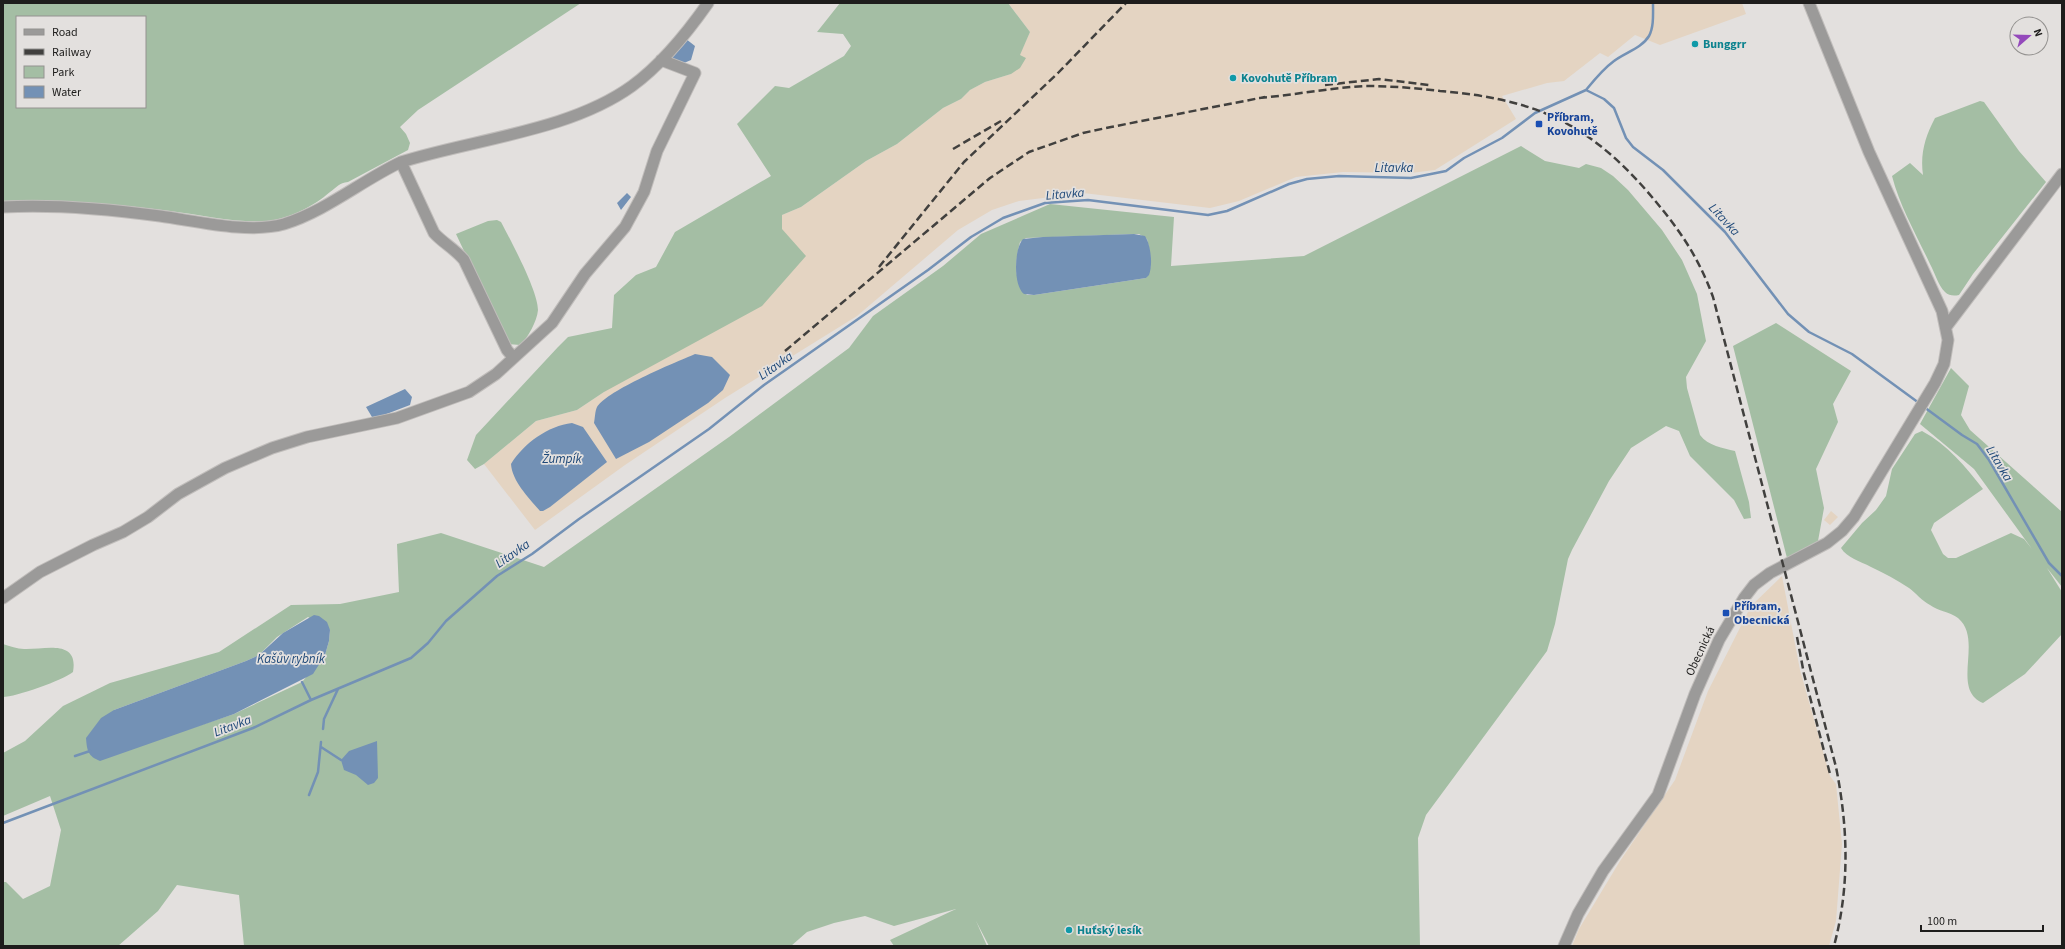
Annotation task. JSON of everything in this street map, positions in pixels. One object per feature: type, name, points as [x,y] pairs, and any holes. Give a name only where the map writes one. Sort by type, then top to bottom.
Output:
[{"type":"street","points":[[3,207],[54,206],[158,216],[238,226],[267,227],[283,224],[323,207],[379,172],[402,162],[543,126],[607,101],[631,87],[661,60],[708,3]]},
{"type":"street","name":"Obecnická","points":[[1564,946],[1578,914],[1603,871],[1658,795],[1695,694],[1719,640],[1744,598],[1761,579],[1812,552],[1842,531],[1854,517],[1930,393],[1944,364],[1948,340],[1946,327],[1936,298],[1869,152],[1810,3]]},
{"type":"street","points":[[3,598],[40,572],[86,548],[123,532],[148,517],[178,494],[225,468],[272,448],[307,437],[391,420],[469,392],[496,374],[513,357],[539,337],[552,323],[585,274],[625,227],[637,206],[649,180],[657,151],[695,73],[661,60]]},
{"type":"street","points":[[402,162],[434,233],[457,251],[464,260],[507,350],[513,357]]},
{"type":"street","points":[[1946,327],[2062,174]]},
{"type":"shaded area","points":[[1008,3],[1742,3],[1746,14],[1660,45],[1635,35],[1608,57],[1600,53],[1564,81],[1547,83],[1502,96],[1516,119],[1435,170],[1411,173],[1343,172],[1296,177],[1239,201],[1210,208],[1083,193],[1019,201],[992,210],[958,230],[857,316],[725,398],[625,465],[535,530],[484,464],[536,421],[577,410],[604,392],[782,229],[782,215],[801,207],[866,161],[897,144],[943,108],[961,99],[970,90],[985,82],[1011,74],[1030,32]]},
{"type":"shaded area","points":[[1831,511],[1838,517],[1830,525],[1824,520]]},
{"type":"shaded area","points":[[1782,576],[1800,670],[1830,776],[1836,784],[1842,844],[1836,921],[1829,946],[1572,946],[1579,929],[1620,861],[1675,780],[1708,691],[1751,606]]},
{"type":"green space","points":[[3,3],[581,3],[418,110],[400,127],[406,134],[410,143],[408,150],[348,182],[340,184],[309,207],[284,218],[267,221],[243,221],[107,204],[45,201],[3,201]]},
{"type":"green space","points":[[840,3],[1008,3],[1030,32],[1020,55],[1026,58],[1020,68],[1011,74],[985,82],[970,90],[961,99],[943,108],[897,144],[866,161],[801,207],[782,215],[782,229],[806,256],[762,306],[604,392],[577,410],[536,421],[484,464],[475,469],[467,460],[476,435],[568,337],[612,328],[614,295],[636,275],[656,267],[675,232],[771,176],[737,124],[775,86],[789,88],[844,56],[851,46],[843,34],[817,32]]},
{"type":"green space","points":[[1980,101],[1984,102],[2019,151],[2046,182],[1973,274],[1959,295],[1955,296],[1945,292],[1938,282],[1904,210],[1892,176],[1910,163],[1923,175],[1922,160],[1924,146],[1928,132],[1935,118]]},
{"type":"green space","points":[[1521,146],[1545,161],[1579,168],[1586,164],[1601,168],[1613,176],[1628,190],[1662,230],[1682,260],[1697,294],[1706,341],[1686,377],[1687,388],[1700,435],[1711,444],[1735,451],[1749,502],[1751,518],[1744,519],[1734,500],[1690,456],[1679,431],[1666,426],[1631,448],[1609,481],[1568,559],[1555,624],[1547,651],[1426,815],[1418,838],[1420,946],[989,946],[976,921],[987,946],[894,946],[890,940],[956,909],[894,926],[865,916],[834,923],[807,932],[791,946],[244,946],[239,895],[177,885],[158,911],[118,946],[3,946],[3,882],[6,882],[23,899],[50,886],[61,830],[50,796],[3,816],[3,753],[25,741],[63,706],[110,683],[219,652],[291,605],[340,604],[399,592],[397,544],[441,533],[544,567],[729,437],[849,348],[873,316],[943,266],[981,234],[1050,204],[1174,217],[1171,266],[1304,256]],"holes":[[[1139,234],[1147,239],[1150,254],[1150,269],[1146,278],[1027,295],[1019,283],[1016,270],[1020,242],[1026,238]],[[308,617],[330,630],[329,641],[325,655],[302,682],[234,714],[183,731],[114,710],[259,655],[277,637]]]},
{"type":"green space","points":[[497,220],[501,222],[517,253],[534,291],[537,302],[538,310],[536,319],[529,334],[520,345],[508,344],[456,234],[488,221]]},
{"type":"green space","points":[[1776,323],[1851,371],[1833,404],[1838,422],[1816,469],[1824,508],[1818,541],[1787,558],[1733,346]]},
{"type":"green space","points":[[1951,368],[1969,386],[1961,415],[1970,430],[2062,512],[2062,587],[2047,568],[2062,592],[2062,634],[2025,674],[1983,703],[1974,696],[1969,687],[1967,676],[1969,651],[1968,639],[1965,627],[1958,618],[1933,607],[1912,590],[1886,574],[1850,557],[1841,548],[1862,523],[1876,510],[1886,496],[1892,469],[1915,434],[1922,431],[1948,449],[1963,464],[1983,489],[1934,523],[1931,530],[1943,554],[1948,558],[1956,558],[2011,533],[2024,539],[2032,549],[1974,469],[1920,424]]},
{"type":"green space","points":[[3,644],[21,649],[58,648],[65,650],[71,654],[73,661],[73,672],[39,688],[3,697]]},
{"type":"water","points":[[686,39],[695,46],[691,60],[684,63],[673,62],[671,57]]},
{"type":"water","points":[[627,193],[631,197],[621,210],[617,203]]},
{"type":"water","points":[[1134,234],[1145,236],[1149,244],[1151,266],[1149,275],[1146,278],[1034,295],[1024,294],[1020,289],[1016,275],[1016,258],[1023,239]]},
{"type":"water","points":[[695,354],[712,357],[730,375],[723,390],[708,403],[649,442],[616,459],[594,423],[597,407],[604,400],[627,385]]},
{"type":"water","points":[[405,389],[412,397],[410,405],[376,418],[372,417],[366,407]]},
{"type":"water","name":"Žumpík","points":[[572,423],[583,427],[607,462],[550,507],[540,511],[526,495],[514,477],[511,464],[516,456],[537,437],[554,428]]},
{"type":"water","name":"Kašův rybník","points":[[314,615],[319,616],[327,622],[330,630],[325,655],[313,674],[234,714],[100,761],[93,757],[89,752],[86,738],[101,718],[114,710],[259,655],[283,633]]},
{"type":"water","points":[[377,741],[378,778],[374,783],[368,785],[356,775],[344,770],[341,760],[349,751]]},
{"type":"waterway","points":[[1586,90],[1599,74],[1610,64],[1646,40],[1652,29],[1653,3]]},
{"type":"waterway","name":"Litavka","points":[[3,823],[253,728],[311,700],[411,658],[428,643],[446,621],[497,576],[532,554],[579,519],[709,429],[764,385],[928,270],[971,237],[1003,218],[1045,203],[1088,200],[1208,215],[1227,211],[1289,184],[1307,179],[1339,176],[1411,178],[1446,171],[1464,158],[1502,138],[1535,113],[1586,90],[1604,99],[1614,108],[1626,138],[1633,147],[1663,170],[1725,232],[1788,314],[1809,332],[1852,354],[1919,403]]},
{"type":"waterway","name":"Litavka","points":[[1924,407],[1962,435],[1977,444],[1989,460],[2049,563],[2062,576]]},
{"type":"waterway","points":[[302,682],[311,700]]},
{"type":"waterway","points":[[323,729],[324,719],[338,689]]},
{"type":"waterway","points":[[309,795],[318,772],[321,742]]},
{"type":"waterway","points":[[321,747],[341,760]]},
{"type":"waterway","points":[[75,756],[90,751]]},
{"type":"railway","points":[[879,267],[964,162],[1058,73],[1126,3]]},
{"type":"railway","points":[[1325,85],[1379,79],[1429,85]]},
{"type":"railway","points":[[1259,98],[1352,87],[1384,86],[1473,95],[1529,107],[1554,117],[1578,130],[1601,146],[1646,190],[1685,240],[1707,281],[1713,297],[1836,767],[1843,812],[1846,856],[1843,901],[1834,946]]},
{"type":"railway","points":[[785,351],[990,178],[1029,152],[1083,133],[1265,97]]},
{"type":"railway","points":[[953,149],[1001,121]]},
{"type":"railway","points":[[1797,637],[1804,674],[1830,774]]},
{"type":"place","name":"Bunggrr","points":[[1695,44]]},
{"type":"place","name":"Kovohutě Příbram","points":[[1233,78]]},
{"type":"place","name":"Příbram, Kovohutě","points":[[1539,124]]},
{"type":"place","name":"Příbram, Obecnická","points":[[1726,613]]},
{"type":"place","name":"Huťský lesík","points":[[1069,930]]}]
